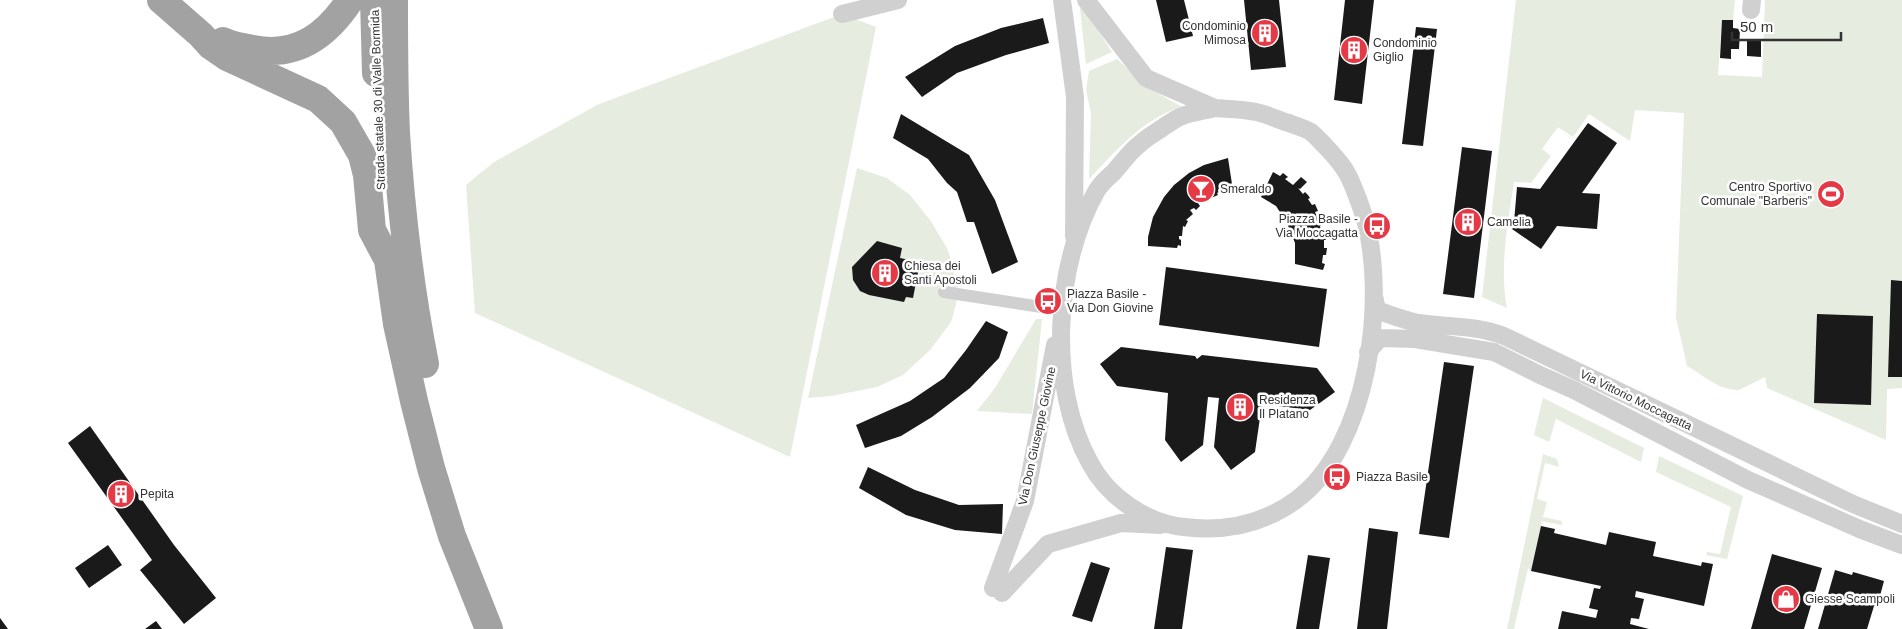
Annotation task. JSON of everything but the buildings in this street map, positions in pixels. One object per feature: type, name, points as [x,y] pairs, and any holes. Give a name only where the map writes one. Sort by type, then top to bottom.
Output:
[{"type":"highway","points":[[161,0],[201,34],[211,46],[227,57],[318,99],[343,122],[375,133]]},
{"type":"highway","points":[[201,34],[217,38],[232,45],[265,52],[293,48],[308,43],[320,34],[337,19],[350,0]]},
{"type":"highway","name":"Strada statale 30 di Valle Bormida","points":[[374,0],[375,133],[398,258]]},
{"type":"highway","name":"Strada statale 30 di Valle Bormida","points":[[375,133],[394,0]]},
{"type":"highway","points":[[398,258],[398,324],[414,401],[431,468],[452,536],[489,629]]},
{"type":"highway","points":[[398,258],[418,328],[431,394],[448,462],[469,528],[509,629]]},
{"type":"street","points":[[842,14],[898,0]]},
{"type":"street","points":[[1062,0],[1075,97],[1074,242],[1061,310],[1063,366],[1067,396],[1075,429],[1091,465],[1109,489],[1121,500],[1144,514],[1173,526]]},
{"type":"street","points":[[1086,0],[1146,78],[1214,108]]},
{"type":"street","points":[[1074,242],[1098,188],[1140,143],[1180,117],[1214,108]]},
{"type":"street","name":"Via Don Giuseppe Giovine","points":[[1061,310],[1025,501],[997,591],[1048,544],[1121,523],[1205,529],[1237,526],[1268,516],[1296,501],[1320,477],[1332,460],[1351,423],[1363,385],[1372,336],[1374,272],[1364,216],[1344,168],[1309,130],[1256,112],[1214,108]]},
{"type":"street","points":[[944,292],[1061,310]]},
{"type":"street","name":"Via Vittorio Moccagatta","points":[[1373,294],[1377,310],[1392,316],[1417,322],[1485,330],[1504,336],[1853,504],[1902,524]]},
{"type":"street","name":"Via Vittorio Moccagatta","points":[[1368,352],[1380,338],[1415,339],[1494,352],[1574,390],[1748,480],[1862,530],[1902,545]]},
{"type":"shaded area","points":[[1079,0],[1112,52],[1086,64]]},
{"type":"shaded area","points":[[1516,0],[1735,0],[1733,20],[1722,20],[1718,75],[1762,77],[1765,0],[1902,0],[1902,388],[1887,389],[1886,440],[1767,388],[1765,377],[1739,390],[1732,390],[1712,382],[1687,366],[1676,317],[1684,113],[1635,110],[1630,141],[1589,114],[1573,137],[1558,127],[1542,149],[1551,156],[1531,183],[1514,182],[1504,261],[1507,308],[1482,297]]},
{"type":"shaded area","points":[[842,14],[876,27],[790,457],[475,313],[466,185],[494,162],[599,104]]},
{"type":"shaded area","points":[[1117,59],[1147,87],[1182,107],[1168,112],[1143,127],[1120,147],[1089,179],[1091,113],[1086,90],[1089,71]]},
{"type":"shaded area","points":[[857,168],[887,178],[910,195],[930,220],[947,248],[951,260],[958,291],[956,304],[951,322],[930,350],[903,375],[877,387],[831,396],[808,398]]},
{"type":"shaded area","points":[[1036,319],[1042,319],[1032,414],[977,411],[995,388]]},
{"type":"shaded area","points":[[1543,398],[1644,448],[1641,462],[1556,419],[1549,442],[1534,435]]},
{"type":"shaded area","points":[[1543,454],[1557,459],[1559,467],[1545,463],[1537,499],[1547,502],[1543,517],[1562,521],[1562,525],[1542,521],[1531,571],[1528,568],[1514,629],[1507,629]]},
{"type":"shaded area","points":[[1659,456],[1743,496],[1727,559],[1706,555],[1707,552],[1720,554],[1731,507],[1656,472]]},
{"type":"place","name":"Condominio Mimosa","points":[[1265,33]]},
{"type":"place","name":"Condominio Giglio","points":[[1354,50]]},
{"type":"place","name":"Smeraldo","points":[[1201,189]]},
{"type":"place","name":"Centro Sportivo Comunale \"Barberis\"","points":[[1831,194]]},
{"type":"place","name":"Camelia","points":[[1468,222]]},
{"type":"place","name":"Piazza Basile - Via Moccagatta","points":[[1377,226]]},
{"type":"place","name":"Chiesa dei Santi Apostoli","points":[[885,273]]},
{"type":"place","name":"Piazza Basile - Via Don Giovine","points":[[1048,301]]},
{"type":"place","name":"Residenza Il Platano","points":[[1240,407]]},
{"type":"place","name":"Piazza Basile","points":[[1337,477]]},
{"type":"place","name":"Pepita","points":[[121,494]]},
{"type":"place","name":"Giesse Scampoli","points":[[1786,599]]}]
